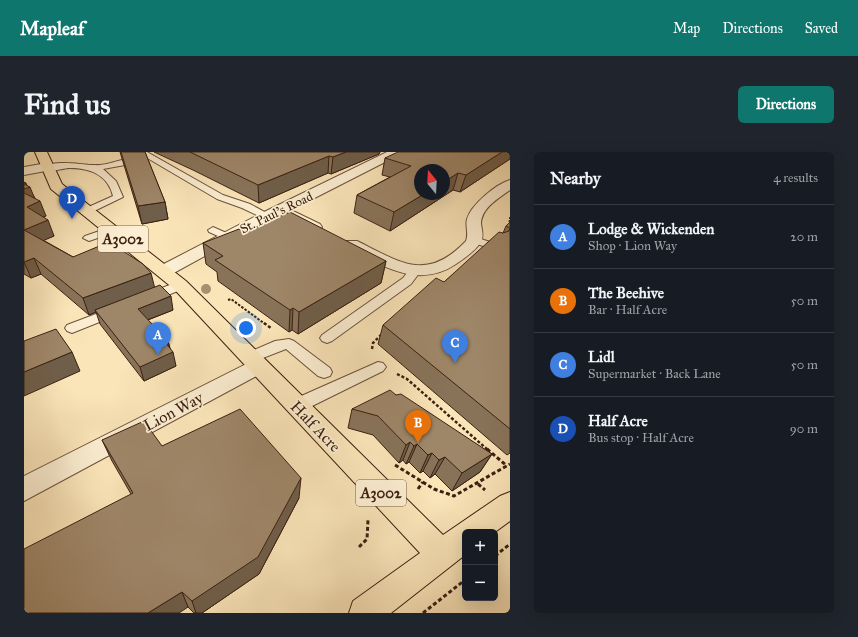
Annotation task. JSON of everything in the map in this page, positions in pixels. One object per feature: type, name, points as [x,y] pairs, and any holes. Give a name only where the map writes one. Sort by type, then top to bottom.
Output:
[{"type":"main road","name":"A3002","points":[[41,152],[56,186],[85,209]]},
{"type":"main road","name":"Half Acre","points":[[85,209],[180,285],[441,554]]},
{"type":"main road","points":[[475,529],[510,505]]},
{"type":"main road","points":[[365,613],[462,538]]},
{"type":"street","name":"St. Paul's Road","points":[[164,271],[220,233],[273,213],[391,154]]},
{"type":"street","points":[[24,172],[47,168]]},
{"type":"street","points":[[273,213],[331,234],[403,269],[421,272],[440,269],[450,263],[475,240],[474,221],[478,211],[510,184]]},
{"type":"street","name":"Lion Way","points":[[24,489],[254,362]]},
{"type":"lane","points":[[141,152],[220,197],[273,213]]},
{"type":"lane","points":[[47,168],[70,164],[95,168],[122,163]]},
{"type":"lane","points":[[85,209],[118,197],[116,186],[108,176],[95,168]]},
{"type":"lane","points":[[89,238],[111,230]]},
{"type":"lane","points":[[475,240],[495,247]]},
{"type":"lane","points":[[327,338],[421,272]]},
{"type":"lane","points":[[72,328],[180,285]]},
{"type":"lane","points":[[254,362],[280,345],[289,344],[324,372]]},
{"type":"lane","points":[[296,406],[378,367]]},
{"type":"path","points":[[226,301],[231,299],[274,330]]},
{"type":"path","points":[[384,333],[373,343],[371,356],[378,367],[407,379],[507,466]]},
{"type":"path","points":[[418,489],[423,482]]},
{"type":"path","points":[[478,484],[486,491]]},
{"type":"path","points":[[359,547],[367,539],[368,520]]},
{"type":"path","points":[[498,554],[510,544]]},
{"type":"path","points":[[423,613],[462,582]]},
{"type":"building","points":[[121,152],[145,152],[165,202],[138,206]]},
{"type":"building","points":[[190,152],[346,152],[333,157],[329,156],[258,185]]},
{"type":"building","points":[[398,152],[502,152],[466,175],[458,173],[450,178],[450,164],[414,164],[414,200],[394,212],[357,195],[411,166],[385,158]]},
{"type":"building","points":[[24,184],[30,187],[24,189]]},
{"type":"building","points":[[24,193],[40,201],[27,207],[48,220],[24,230]]},
{"type":"building","points":[[290,212],[386,261],[299,312],[293,308],[290,310],[215,260],[223,256],[203,243],[239,229],[244,232]]},
{"type":"building","points":[[510,222],[510,228],[506,226]]},
{"type":"building","points":[[510,228],[510,429],[383,325],[436,278],[444,282],[499,232],[503,233],[509,231]]},
{"type":"building","points":[[24,230],[73,257],[109,242],[143,264],[151,273],[83,298],[34,258],[24,262]]},
{"type":"building","points":[[160,285],[171,296],[138,309],[168,341],[165,342],[173,352],[140,367],[95,310]]},
{"type":"building","points":[[56,329],[72,352],[24,372],[24,341]]},
{"type":"building","points":[[390,390],[396,395],[401,394],[492,454],[462,473],[445,457],[439,460],[432,453],[428,455],[417,444],[414,446],[410,442],[406,445],[378,416],[352,409]]},
{"type":"building","points":[[240,409],[301,478],[258,557],[192,601],[182,592],[148,613],[24,613],[24,549],[133,493],[102,440],[144,421],[162,446]]},
{"type":"place","name":"Half Acre","points":[[72,219]]},
{"type":"place","name":"Lodge & Wickenden","points":[[158,355]]},
{"type":"place","name":"Lidl","points":[[455,363]]},
{"type":"place","name":"The Beehive","points":[[418,443]]}]
